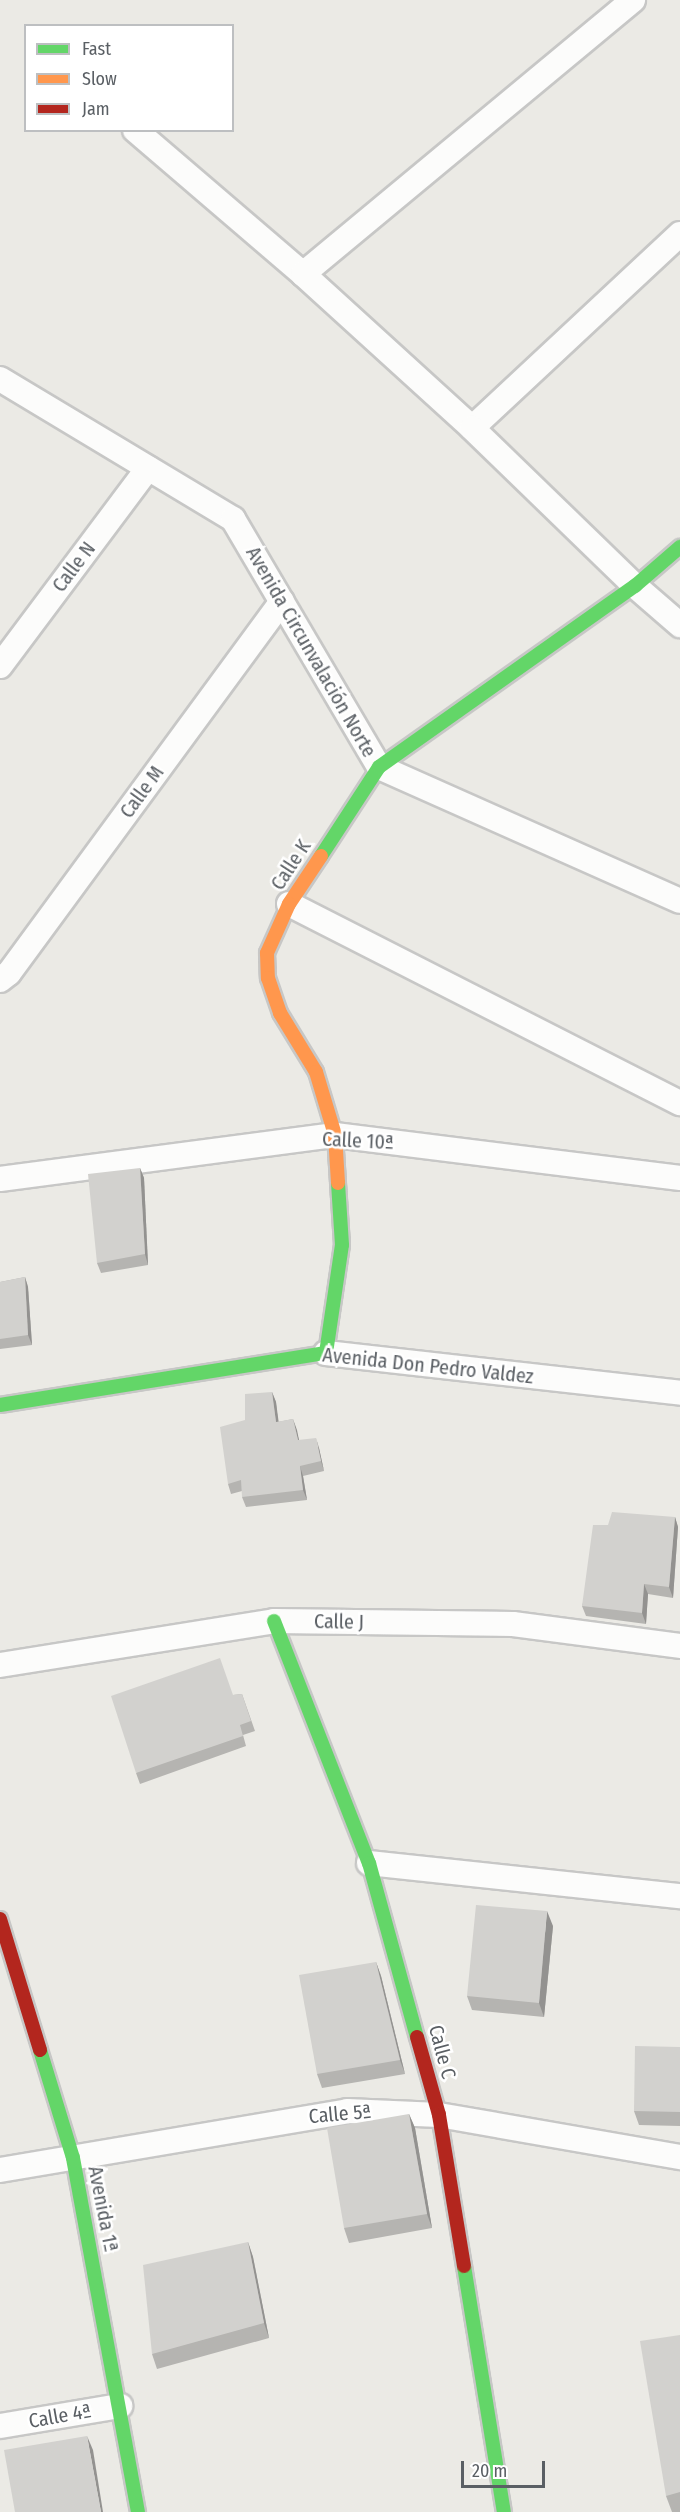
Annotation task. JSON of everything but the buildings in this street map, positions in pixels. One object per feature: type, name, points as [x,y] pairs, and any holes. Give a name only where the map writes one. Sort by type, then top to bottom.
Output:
[{"type":"street","points":[[303,274],[633,0]]},
{"type":"street","points":[[137,132],[303,274],[472,428],[635,586],[680,625]]},
{"type":"street","points":[[472,428],[680,234]]},
{"type":"street","name":"Avenida Circunvalación Norte","points":[[0,379],[233,519],[378,767],[680,901]]},
{"type":"street","name":"Calle N","points":[[0,666],[148,468]]},
{"type":"street","name":"Calle K","points":[[326,1353],[342,1245],[334,1136],[316,1072],[280,1013],[268,978],[267,953],[290,904],[378,767],[635,586],[680,547]]},
{"type":"street","name":"Calle M","points":[[0,980],[9,973],[282,602]]},
{"type":"street","points":[[290,904],[680,1103]]},
{"type":"street","name":"Calle 10ª","points":[[0,1179],[334,1136],[680,1178]]},
{"type":"street","name":"Avenida Don Pedro Valdez","points":[[0,1405],[326,1353],[680,1393]]},
{"type":"street","name":"Calle J","points":[[0,1665],[274,1621],[513,1624],[680,1646]]},
{"type":"street","name":"Calle C","points":[[274,1621],[369,1863],[439,2115],[504,2512]]},
{"type":"street","points":[[369,1863],[680,1896]]},
{"type":"street","name":"Avenida 1ª","points":[[0,1919],[73,2158],[138,2512]]},
{"type":"street","name":"Calle 5ª","points":[[0,2170],[323,2113],[371,2110],[439,2115],[680,2157]]},
{"type":"street","name":"Calle 4ª","points":[[0,2427],[120,2406]]},
{"type":"traffic: fast","points":[[321,856],[379,767],[635,586],[680,547]]},
{"type":"traffic: fast","points":[[0,1405],[326,1353],[342,1245],[338,1183]]},
{"type":"traffic: fast","points":[[274,1621],[369,1863],[417,2037]]},
{"type":"traffic: fast","points":[[40,2050],[73,2158],[138,2512]]},
{"type":"traffic: fast","points":[[464,2266],[504,2512]]},
{"type":"traffic: slow","points":[[321,856],[289,904],[267,953],[268,978],[280,1013],[316,1072],[335,1135],[338,1183]]},
{"type":"traffic: jam","points":[[0,1919],[40,2050]]},
{"type":"traffic: jam","points":[[417,2037],[439,2115],[464,2266]]}]
